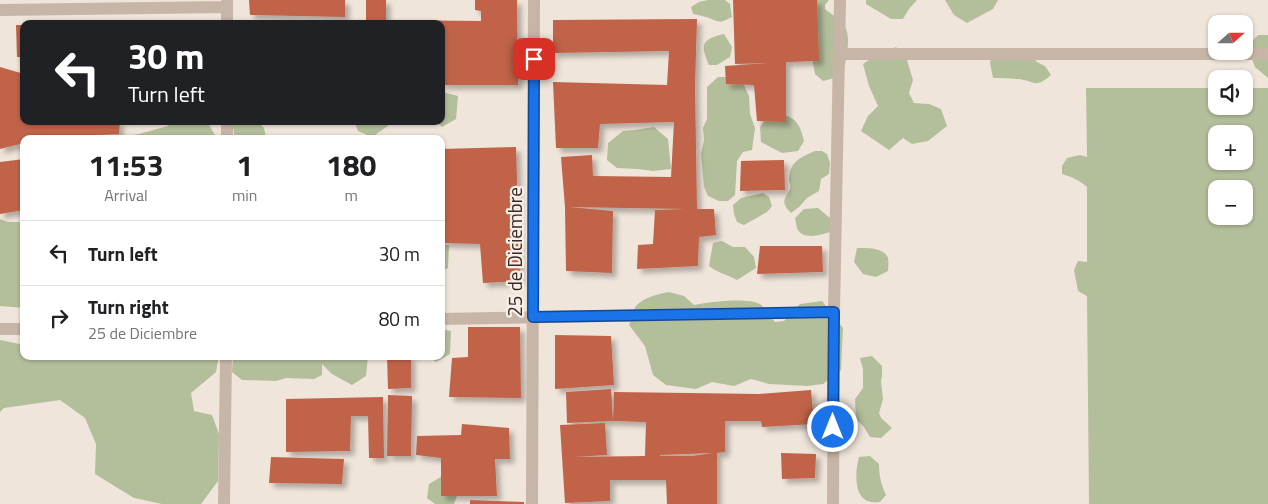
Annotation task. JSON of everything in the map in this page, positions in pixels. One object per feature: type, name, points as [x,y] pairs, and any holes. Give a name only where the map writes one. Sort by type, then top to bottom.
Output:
[{"type":"street","name":"25 de Diciembre","points":[[532,504],[534,0]]},
{"type":"street","points":[[833,504],[834,312],[840,0]]},
{"type":"street","points":[[0,10],[227,4],[227,20]]},
{"type":"street","points":[[839,54],[1268,54]]},
{"type":"street","points":[[445,319],[834,312]]},
{"type":"street","points":[[0,329],[20,329]]},
{"type":"street","points":[[224,504],[226,360]]},
{"type":"green space","points":[[725,0],[730,4],[732,17],[718,21],[693,14],[691,7],[699,2]]},
{"type":"green space","points":[[794,0],[829,0],[825,5],[825,9],[844,25],[848,35],[847,55],[843,73],[835,78],[823,81],[815,74]]},
{"type":"green space","points":[[866,0],[917,0],[903,19],[891,19],[866,4]]},
{"type":"green space","points":[[945,0],[998,0],[993,9],[967,23],[954,15]]},
{"type":"green space","points":[[724,34],[732,47],[730,57],[717,65],[709,65],[704,52],[704,44],[711,38]]},
{"type":"green space","points":[[1258,35],[1268,35],[1268,78],[1255,67],[1252,60],[1253,40]]},
{"type":"green space","points":[[896,47],[907,60],[913,80],[909,93],[914,103],[929,104],[941,109],[947,126],[928,141],[912,144],[903,138],[889,150],[861,131],[868,116],[878,106],[869,86],[863,64]]},
{"type":"green space","points":[[993,49],[1026,49],[1037,62],[1045,66],[1051,75],[1038,83],[1008,78],[993,78],[990,63]]},
{"type":"green space","points":[[718,77],[731,77],[742,81],[749,96],[750,114],[755,128],[752,150],[743,152],[737,161],[735,195],[728,201],[719,201],[708,196],[704,187],[701,154],[704,140],[703,128],[707,119],[707,87]]},
{"type":"green space","points":[[1086,88],[1208,88],[1208,115],[1253,115],[1253,88],[1268,88],[1268,504],[1089,504],[1087,296],[1078,291],[1074,270],[1078,261],[1087,262],[1087,187],[1081,182],[1062,174],[1062,166],[1067,158],[1080,155],[1087,157]]},
{"type":"green space","points":[[445,93],[458,96],[456,119],[442,127],[440,125],[445,125]]},
{"type":"green space","points":[[779,113],[794,119],[801,129],[804,141],[798,151],[782,153],[761,142],[760,127],[768,115]]},
{"type":"green space","points":[[209,125],[215,135],[132,135],[168,126]]},
{"type":"green space","points":[[233,125],[261,125],[266,135],[234,135]]},
{"type":"green space","points":[[356,125],[388,125],[375,135],[367,135],[358,131]]},
{"type":"green space","points":[[654,127],[668,139],[671,169],[653,171],[617,168],[607,160],[608,143],[623,131]]},
{"type":"green space","points":[[815,151],[822,151],[827,154],[830,163],[829,174],[821,179],[819,191],[807,198],[791,213],[784,201],[790,188],[789,175],[791,169],[800,159]]},
{"type":"green space","points":[[763,193],[769,197],[772,206],[767,212],[744,225],[737,222],[733,205],[741,198]]},
{"type":"green space","points":[[818,208],[830,218],[830,232],[813,236],[804,235],[797,229],[795,218],[804,209]]},
{"type":"green space","points":[[0,219],[8,222],[20,222],[20,308],[0,306]]},
{"type":"green space","points":[[722,241],[733,247],[745,247],[754,257],[756,268],[737,280],[709,266],[713,243]]},
{"type":"green space","points":[[445,244],[449,245],[448,268],[445,269]]},
{"type":"green space","points":[[857,248],[879,250],[886,254],[888,258],[888,271],[876,277],[863,274],[854,262]]},
{"type":"green space","points":[[669,292],[684,296],[694,305],[727,301],[754,302],[762,305],[775,322],[784,321],[800,304],[822,301],[843,328],[841,370],[823,384],[807,386],[769,384],[751,379],[734,386],[712,382],[696,389],[666,385],[653,375],[645,346],[629,325],[635,308],[639,303],[651,296]]},
{"type":"green space","points":[[445,330],[451,331],[450,354],[445,357]]},
{"type":"green space","points":[[0,340],[20,344],[20,360],[218,360],[216,372],[191,393],[194,411],[212,415],[219,434],[218,481],[201,504],[162,504],[134,498],[95,474],[96,444],[85,418],[60,400],[4,408],[0,412]]},
{"type":"green space","points":[[872,356],[882,366],[883,399],[879,413],[881,418],[892,428],[881,438],[870,437],[856,419],[855,399],[863,388],[863,369],[860,358]]},
{"type":"green space","points":[[233,360],[368,360],[366,376],[352,385],[332,374],[322,364],[322,375],[314,379],[242,380],[232,372]]},
{"type":"green space","points":[[870,456],[879,464],[879,472],[886,495],[880,502],[866,500],[858,491],[856,477],[859,457]]},
{"type":"green space","points":[[444,475],[458,493],[454,504],[435,504],[427,498],[429,484]]},
{"type":"building","points":[[249,0],[345,0],[345,17],[250,15]]},
{"type":"building","points":[[366,0],[386,0],[386,20],[366,20]]},
{"type":"building","points":[[475,0],[517,0],[518,85],[445,85],[445,21],[481,21],[481,11],[475,10]]},
{"type":"building","points":[[733,0],[817,0],[819,61],[786,62],[786,122],[757,121],[754,85],[726,84],[725,66],[768,63],[735,64]]},
{"type":"building","points":[[697,19],[695,86],[697,209],[714,209],[716,235],[699,237],[698,266],[637,269],[638,245],[653,244],[655,210],[685,209],[569,207],[613,211],[612,273],[566,271],[565,207],[561,157],[592,155],[593,176],[671,177],[674,122],[600,124],[598,148],[556,148],[553,82],[667,85],[669,51],[553,53],[553,20]]},
{"type":"building","points":[[16,25],[20,25],[20,57],[17,57]]},
{"type":"building","points":[[0,67],[20,73],[20,125],[120,125],[119,134],[20,135],[20,144],[0,149]]},
{"type":"building","points":[[516,147],[520,281],[483,283],[480,244],[445,243],[445,149]]},
{"type":"building","points":[[20,160],[20,211],[0,214],[0,162]]},
{"type":"building","points":[[784,160],[785,190],[740,191],[741,161]]},
{"type":"building","points":[[760,246],[822,246],[823,272],[757,274]]},
{"type":"building","points":[[468,327],[520,327],[521,398],[449,397],[452,358],[468,357]]},
{"type":"building","points":[[555,335],[611,336],[614,385],[555,389]]},
{"type":"building","points":[[387,360],[411,360],[411,388],[388,389]]},
{"type":"building","points":[[611,389],[613,421],[567,423],[566,392]]},
{"type":"building","points":[[811,390],[814,424],[762,427],[761,421],[725,421],[725,452],[717,453],[717,504],[667,504],[666,480],[610,480],[610,501],[565,503],[560,425],[605,423],[607,455],[574,457],[645,456],[646,422],[613,421],[614,392],[759,394]],"holes":[[[712,453],[692,456],[660,456],[660,455]]]},
{"type":"building","points":[[388,395],[412,396],[411,456],[387,456]]},
{"type":"building","points":[[383,397],[384,458],[369,458],[368,416],[351,416],[350,451],[286,452],[286,399]]},
{"type":"building","points":[[462,424],[509,428],[510,459],[495,459],[497,496],[441,496],[441,458],[416,455],[417,436],[461,435]]},
{"type":"building","points":[[781,453],[816,454],[815,478],[782,479]]},
{"type":"building","points":[[271,457],[344,459],[342,484],[269,483]]},
{"type":"building","points":[[470,500],[524,502],[524,504],[470,504]]},
{"type":"route","points":[[534,59],[533,317],[834,312],[833,427]]}]
